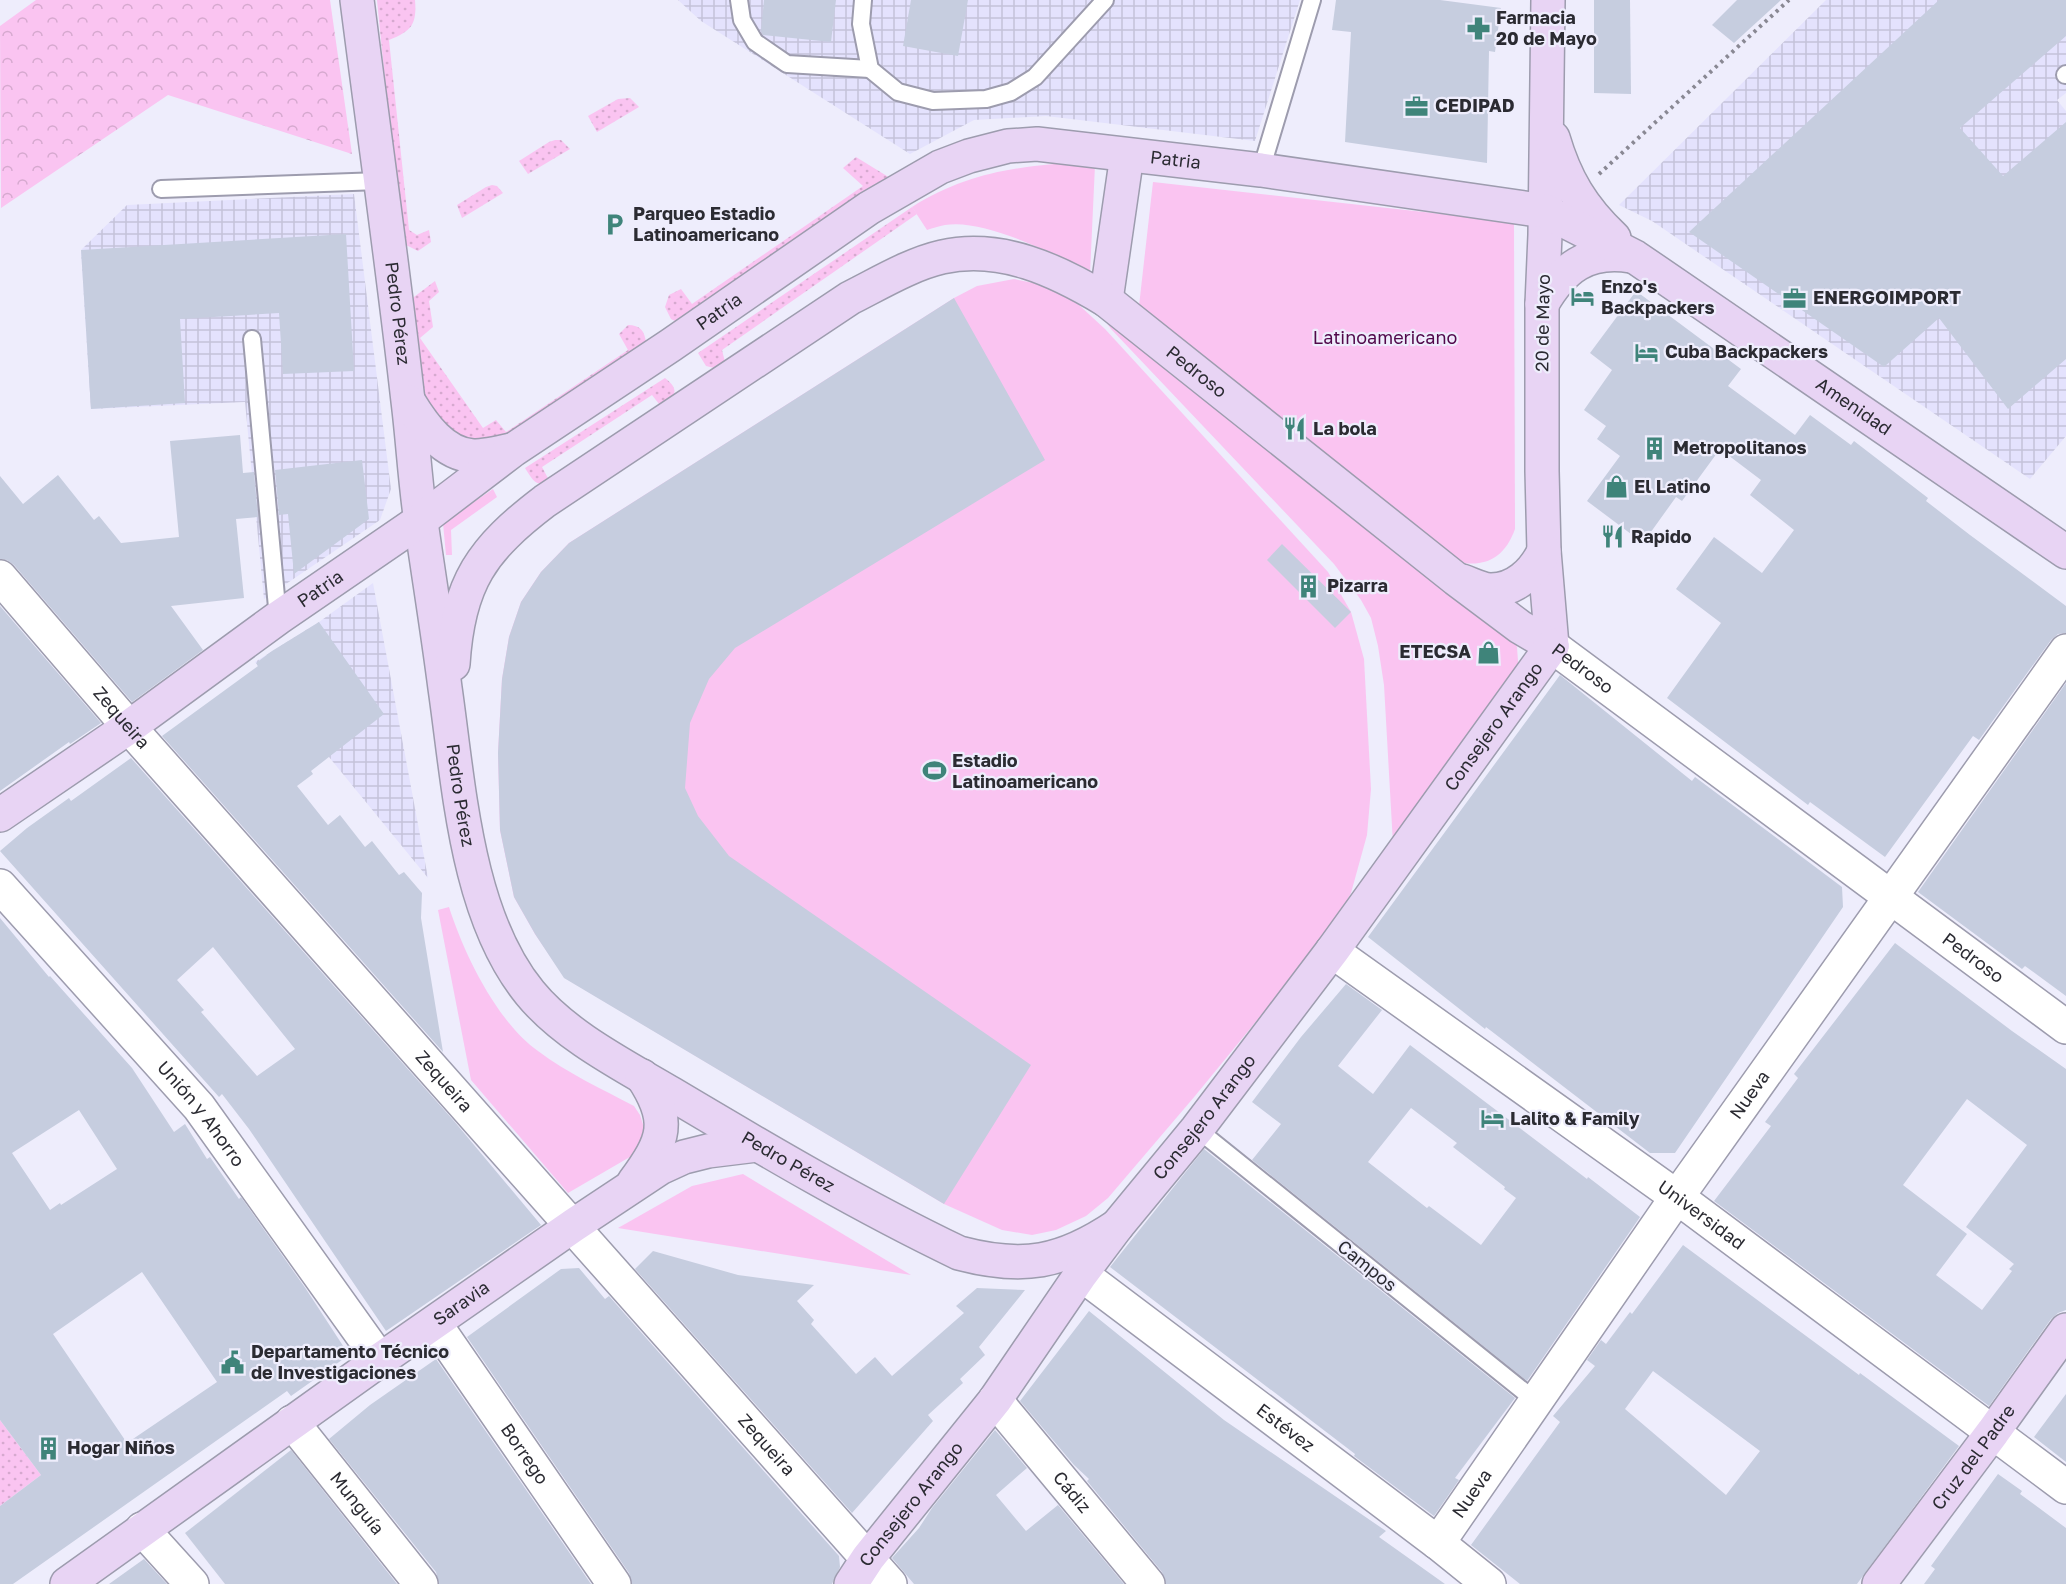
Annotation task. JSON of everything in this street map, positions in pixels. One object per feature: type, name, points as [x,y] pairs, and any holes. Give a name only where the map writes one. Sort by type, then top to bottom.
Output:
[{"type":"street","name":"Pedro Pérez","points":[[357,0],[408,399],[421,520],[465,827],[476,878],[500,948],[513,970],[531,995],[570,1030],[642,1076],[757,1145],[959,1253],[988,1261],[1014,1263],[1046,1260],[1087,1245],[1117,1226]]},
{"type":"street","name":"20 de Mayo","points":[[1548,0],[1542,304],[1544,551],[1552,646]]},
{"type":"street","points":[[1546,106],[1556,149],[1576,195],[1589,213],[1635,257]]},
{"type":"street","name":"Patria","points":[[0,815],[129,727],[278,618],[421,520],[513,450],[671,345],[869,208],[940,167],[969,156],[1008,146],[1037,144],[1261,170],[1545,211]]},
{"type":"street","points":[[428,567],[438,580],[449,584],[458,580],[515,524],[545,501],[850,298],[899,273],[940,257],[967,253],[992,253],[1015,258],[1051,271],[1076,282],[1106,300],[1127,155]]},
{"type":"street","name":"Amenidad","points":[[1545,211],[1635,257],[2066,552]]},
{"type":"street","points":[[1542,304],[1566,271],[1584,260],[1608,254],[1635,257]]},
{"type":"street","name":"Pedroso","points":[[1106,300],[1456,579],[1520,627],[1552,646],[2066,1027]]},
{"type":"street","points":[[408,399],[421,421],[437,439],[455,451],[471,456],[513,450]]},
{"type":"street","points":[[1456,579],[1489,590],[1507,587],[1530,574],[1544,551]]},
{"type":"street","points":[[450,724],[454,651],[459,619],[468,587],[486,554]]},
{"type":"street","name":"Zequeira","points":[[0,577],[129,727],[573,1225],[860,1571],[890,1584]]},
{"type":"street","name":"Consejero Arango","points":[[860,1571],[995,1400],[1081,1274],[1117,1226],[1197,1129],[1332,951],[1552,646]]},
{"type":"street","name":"Nueva","points":[[1438,1543],[1677,1197],[2066,651]]},
{"type":"street","name":"Unión y Ahorro","points":[[0,886],[199,1107],[380,1360]]},
{"type":"street","name":"Universidad","points":[[1332,951],[1677,1197],[2066,1487]]},
{"type":"street","points":[[630,1188],[649,1162],[657,1148],[661,1134],[662,1119],[655,1096],[642,1076]]},
{"type":"street","name":"Saravia","points":[[67,1584],[380,1360],[435,1324],[573,1225],[660,1168],[684,1157],[732,1146],[757,1145]]},
{"type":"street","name":"Pedro Pérez","points":[[1046,1260],[1063,1263],[1081,1274]]},
{"type":"street","name":"Estévez","points":[[1081,1274],[1489,1584]]},
{"type":"street","name":"Borrego","points":[[435,1324],[614,1584]]},
{"type":"street","name":"Cruz del Padre","points":[[1879,1584],[2066,1330]]},
{"type":"street","name":"Cádiz","points":[[995,1400],[1148,1584]]},
{"type":"street","name":"Munguía","points":[[292,1422],[421,1584]]},
{"type":"street","points":[[142,1529],[192,1584]]},
{"type":"lane","points":[[739,0],[742,20],[755,42],[787,64],[870,69],[898,92],[933,101],[986,99],[1011,92],[1035,77],[1105,0]]},
{"type":"lane","points":[[863,0],[861,24],[870,69]]},
{"type":"lane","points":[[1261,170],[1312,0]]},
{"type":"lane","points":[[161,189],[380,181]]},
{"type":"lane","points":[[252,339],[278,618]]},
{"type":"lane","name":"Campos","points":[[1197,1129],[1537,1402]]},
{"type":"path","points":[[1576,195],[1789,0]]},
{"type":"shaded area","points":[[678,0],[1300,0],[1255,141],[1046,116],[974,120],[910,154],[701,21]]},
{"type":"shaded area","points":[[1826,0],[2066,0],[2066,93],[2057,100],[2066,111],[2066,436],[2030,479],[1652,221],[1619,205]]},
{"type":"shaded area","points":[[354,194],[391,489],[380,520],[264,599],[245,402],[91,409],[81,250],[127,205]]},
{"type":"shaded area","points":[[373,583],[428,878],[255,662],[319,622]]},
{"type":"green space","points":[[36,0],[330,0],[352,154],[168,95],[1,208],[0,26]]},
{"type":"green space","points":[[377,0],[415,0],[415,15],[411,26],[389,40],[409,230],[417,235],[429,230],[431,242],[418,251],[401,240]]},
{"type":"green space","points":[[630,98],[639,107],[597,132],[588,116],[618,99]]},
{"type":"green space","points":[[555,140],[561,140],[570,149],[528,174],[519,161]]},
{"type":"green space","points":[[856,157],[895,181],[677,322],[671,319],[665,307],[669,295],[681,289],[692,304],[863,186],[843,168]]},
{"type":"green space","points":[[1054,164],[1095,165],[1090,274],[1040,248],[999,232],[961,224],[927,230],[912,207],[946,189],[980,176]]},
{"type":"green space","name":"Latinoamericano","points":[[1153,182],[1514,222],[1515,529],[1506,547],[1500,553],[1485,562],[1457,562],[1139,306]]},
{"type":"green space","points":[[492,185],[497,186],[503,193],[462,218],[457,205]]},
{"type":"green space","points":[[912,207],[917,214],[722,350],[725,362],[718,369],[706,366],[698,353]]},
{"type":"green space","name":"Estadio Latinoamericano","points":[[1014,279],[1053,287],[1079,305],[1105,329],[1328,572],[1351,612],[1364,659],[1371,789],[1367,835],[1351,893],[1331,930],[1108,1198],[1086,1216],[1056,1230],[1032,1235],[1002,1230],[944,1204],[565,978],[535,934],[514,897],[500,830],[498,753],[502,679],[509,637],[521,602],[541,572],[569,543],[954,298],[977,286]]},
{"type":"green space","points":[[435,281],[439,292],[429,301],[433,327],[420,338],[483,428],[496,420],[506,432],[628,350],[619,334],[628,325],[636,326],[641,330],[646,343],[510,439],[466,443],[424,404],[410,300]]},
{"type":"green space","points":[[1093,304],[1511,636],[1517,647],[1519,675],[1393,844],[1384,685],[1371,618],[1361,600],[1334,564],[1111,329]]},
{"type":"green space","points":[[665,378],[674,389],[668,402],[663,405],[659,404],[652,395],[542,467],[550,482],[541,484],[530,476],[525,468]]},
{"type":"green space","points":[[493,489],[497,497],[451,530],[452,555],[446,555],[443,523]]},
{"type":"green space","points":[[449,907],[473,966],[509,1023],[538,1051],[634,1106],[640,1115],[646,1134],[635,1154],[568,1193],[471,1080],[438,910]]},
{"type":"green space","points":[[743,1174],[911,1275],[618,1228],[692,1186]]},
{"type":"green space","points":[[0,1420],[41,1475],[0,1506]]},
{"type":"building","points":[[764,0],[836,0],[831,42],[763,35],[761,31]]},
{"type":"building","points":[[911,0],[968,0],[958,56],[903,46]]},
{"type":"building","points":[[1336,0],[1440,0],[1501,8],[1495,52],[1489,51],[1487,163],[1345,142],[1351,32],[1332,30]]},
{"type":"building","points":[[1594,0],[1630,0],[1631,94],[1594,93]]},
{"type":"building","points":[[1737,0],[1781,0],[1734,43],[1712,25]]},
{"type":"building","points":[[1939,0],[2066,0],[2066,36],[1960,128],[2003,176],[2066,122],[2066,359],[2008,409],[1939,318],[1884,367],[1689,232]]},
{"type":"building","points":[[346,234],[354,371],[283,374],[279,313],[180,319],[185,403],[91,409],[81,250]]},
{"type":"building","points":[[1636,291],[1741,369],[1728,386],[1795,435],[1810,415],[1851,445],[1854,441],[1928,498],[1926,501],[2066,606],[2066,633],[2058,634],[2051,640],[1979,740],[1973,736],[1885,857],[1810,802],[1808,805],[1667,698],[1721,623],[1676,589],[1714,537],[1762,573],[1794,530],[1750,495],[1761,480],[1720,449],[1682,501],[1676,497],[1643,543],[1587,501],[1620,456],[1597,439],[1606,426],[1584,410],[1612,370],[1590,353]]},
{"type":"building","points":[[954,298],[1045,460],[735,648],[709,679],[690,723],[685,788],[698,816],[729,856],[1031,1065],[944,1204],[564,978],[514,897],[500,830],[498,753],[502,679],[509,637],[521,602],[541,572],[569,543]]},
{"type":"building","points":[[240,435],[243,473],[254,472],[258,517],[236,519],[244,598],[171,606],[203,650],[132,702],[14,565],[7,560],[0,559],[0,476],[23,504],[58,475],[94,520],[99,516],[121,543],[179,537],[170,441]]},
{"type":"building","points":[[362,460],[369,519],[294,574],[288,514],[279,515],[275,470]]},
{"type":"building","name":"Pizarra","points":[[1282,544],[1351,612],[1335,628],[1267,560]]},
{"type":"building","points":[[0,606],[101,723],[70,744],[69,742],[0,791]]},
{"type":"building","points":[[319,622],[384,714],[311,771],[313,774],[297,786],[328,825],[340,815],[365,847],[372,841],[399,875],[404,872],[422,893],[421,918],[443,1052],[162,736],[258,666],[256,663],[272,651]]},
{"type":"building","points":[[1560,675],[1692,781],[1695,777],[1842,887],[1843,907],[1675,1153],[1650,1153],[1486,1027],[1485,1029],[1368,937]]},
{"type":"building","points":[[2066,683],[2066,996],[2025,966],[2022,969],[1918,892]]},
{"type":"building","points":[[131,758],[454,1121],[541,1225],[386,1331],[249,1129],[222,1094],[219,1097],[0,851],[69,798],[71,801]],"holes":[[[213,947],[295,1049],[257,1076],[201,1012],[204,1010],[177,980]]]},
{"type":"building","points":[[0,918],[49,977],[132,1068],[174,1132],[185,1124],[207,1159],[210,1157],[239,1199],[241,1197],[349,1355],[291,1396],[287,1391],[13,1584],[0,1584],[0,1506],[41,1475],[0,1420]],"holes":[[[79,1110],[117,1169],[50,1210],[12,1153]],[[142,1272],[217,1382],[127,1443],[53,1334]]]},
{"type":"building","points":[[1895,943],[2066,1069],[2066,1310],[2051,1319],[1989,1406],[1714,1201],[1771,1126],[1765,1122],[1798,1078],[1794,1074]],"holes":[[[1967,1099],[2027,1145],[1966,1227],[2014,1264],[2009,1269],[2012,1271],[1982,1310],[1936,1275],[1967,1234],[1903,1185]]]},
{"type":"building","points":[[1346,984],[1382,1010],[1338,1066],[1373,1094],[1410,1045],[1640,1217],[1527,1381],[1252,1160],[1281,1124],[1252,1102],[1301,1037]],"holes":[[[1411,1108],[1457,1143],[1453,1147],[1516,1198],[1481,1245],[1429,1206],[1427,1208],[1368,1162]]]},
{"type":"building","points":[[1204,1149],[1515,1398],[1455,1478],[1459,1480],[1434,1516],[1110,1267]]},
{"type":"building","points":[[1683,1245],[1959,1446],[1857,1584],[1520,1584],[1471,1545],[1560,1422],[1553,1416],[1595,1366],[1587,1360],[1601,1340],[1606,1344],[1630,1312],[1632,1314]],"holes":[[[1653,1371],[1760,1451],[1726,1495],[1625,1409]]]},
{"type":"building","points":[[653,1251],[738,1275],[814,1285],[797,1301],[814,1320],[811,1324],[856,1374],[875,1357],[892,1376],[964,1313],[956,1306],[977,1288],[1025,1290],[979,1347],[985,1355],[960,1379],[963,1383],[928,1415],[933,1421],[852,1513],[635,1269]]},
{"type":"building","points":[[579,1268],[605,1299],[609,1296],[839,1556],[840,1567],[832,1584],[632,1584],[629,1573],[467,1337],[561,1269]]},
{"type":"building","points":[[1089,1311],[1224,1420],[1386,1531],[1379,1537],[1445,1584],[1166,1584],[1162,1572],[1087,1481],[1089,1479],[1074,1465],[1020,1401]]},
{"type":"building","points":[[436,1359],[591,1584],[439,1584],[436,1572],[329,1439],[370,1405]]},
{"type":"building","points":[[2066,1394],[2066,1462],[2034,1437]]},
{"type":"building","points":[[995,1430],[1027,1468],[996,1495],[1026,1531],[1058,1505],[1124,1584],[914,1584],[892,1558],[919,1528],[932,1508]]},
{"type":"building","points":[[291,1450],[397,1584],[225,1584],[185,1533]]},
{"type":"building","points":[[1998,1474],[2022,1491],[2020,1494],[2066,1528],[2066,1584],[1924,1584],[1935,1569],[1931,1566]]},
{"type":"building","points":[[144,1559],[167,1584],[109,1584]]},
{"type":"place","name":"Farmacia 20 de Mayo","points":[[1478,28]]},
{"type":"place","name":"CEDIPAD","points":[[1417,106]]},
{"type":"place","name":"Parqueo Estadio Latinoamericano","points":[[615,224]]},
{"type":"place","name":"Enzo's Backpackers","points":[[1583,297]]},
{"type":"place","name":"ENERGOIMPORT","points":[[1795,298]]},
{"type":"place","name":"Cuba Backpackers","points":[[1647,352]]},
{"type":"place","name":"La bola","points":[[1295,429]]},
{"type":"place","name":"Metropolitanos","points":[[1655,448]]},
{"type":"place","name":"El Latino","points":[[1616,487]]},
{"type":"place","name":"Rapido","points":[[1613,537]]},
{"type":"place","name":"Pizarra","points":[[1309,586]]},
{"type":"place","name":"ETECSA","points":[[1489,652]]},
{"type":"place","name":"Estadio Latinoamericano","points":[[934,771]]},
{"type":"place","name":"Lalito & Family","points":[[1492,1119]]},
{"type":"place","name":"Departamento Técnico de Investigaciones","points":[[233,1362]]},
{"type":"place","name":"Hogar Niños","points":[[49,1448]]}]
